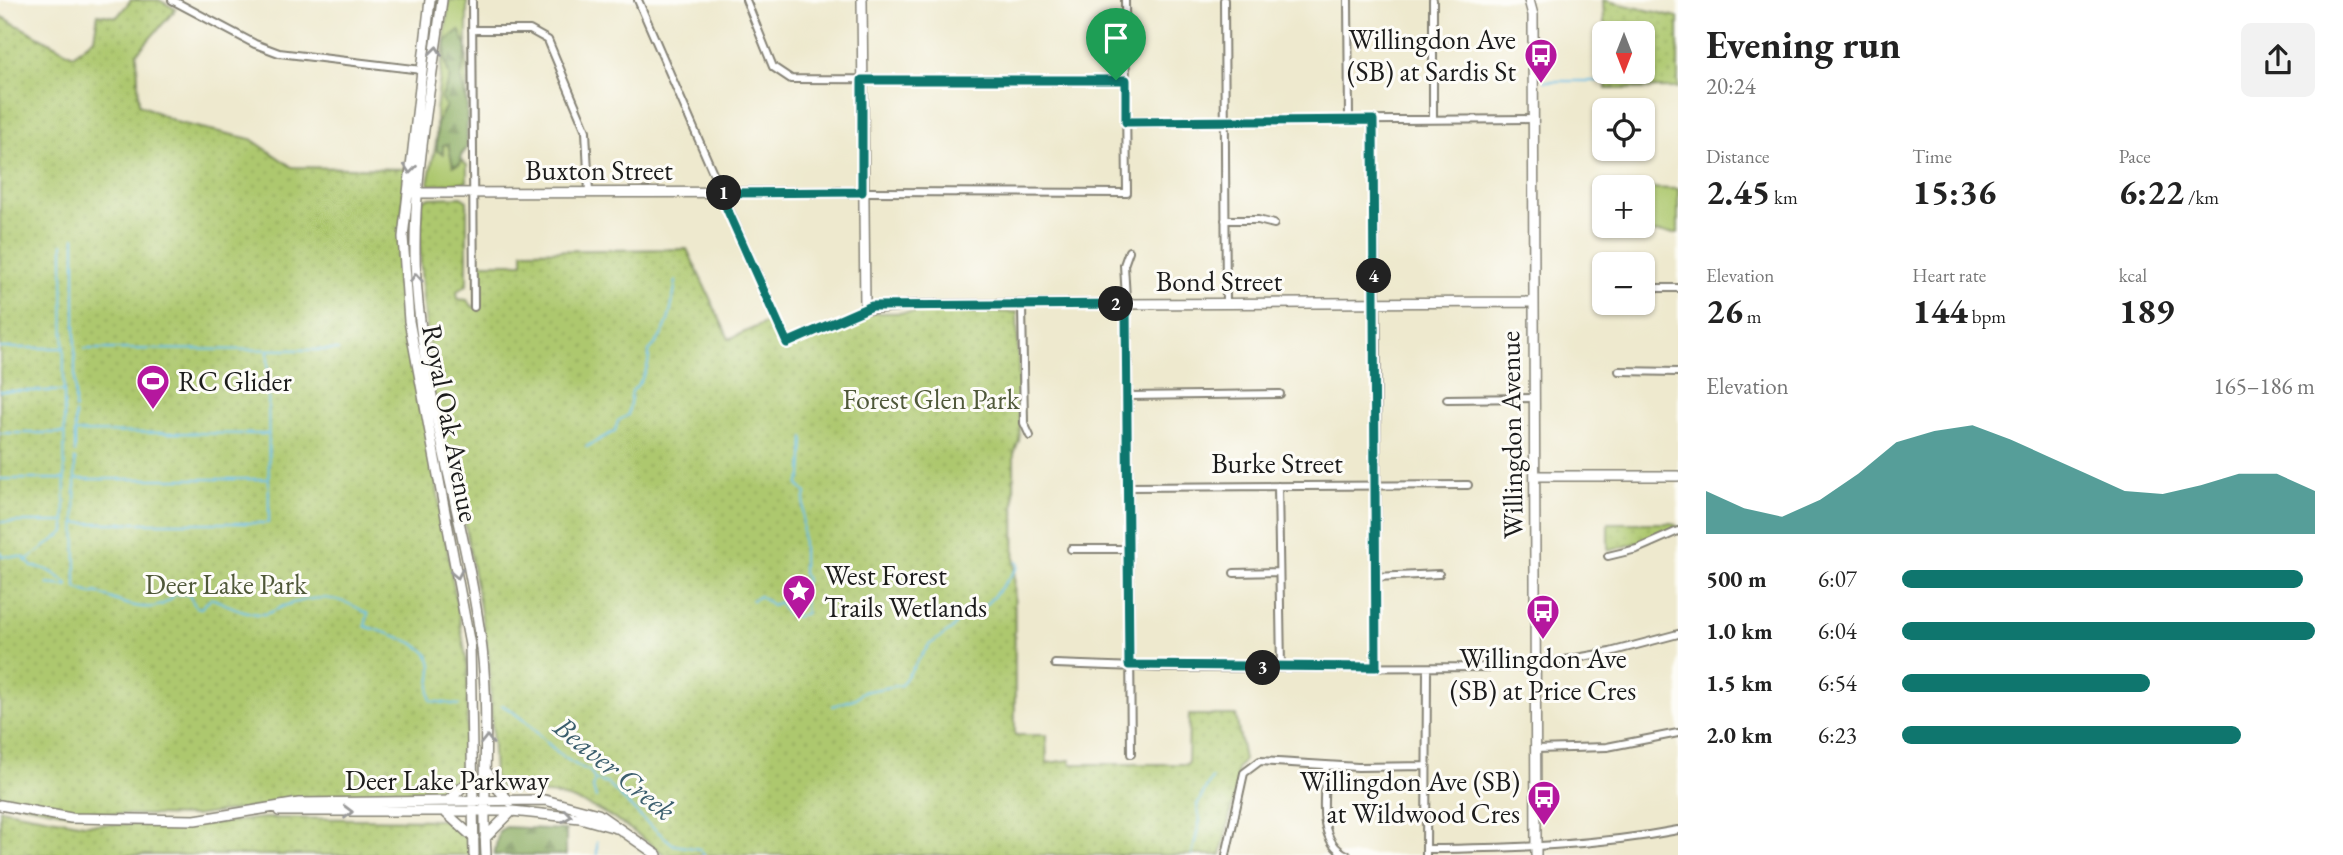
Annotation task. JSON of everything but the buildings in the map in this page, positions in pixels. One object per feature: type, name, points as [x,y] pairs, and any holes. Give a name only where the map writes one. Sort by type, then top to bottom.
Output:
[{"type":"main road","name":"Royal Oak Avenue","points":[[430,0],[402,237],[405,283],[482,647],[487,770],[486,855]]},
{"type":"main road","name":"Royal Oak Avenue","points":[[424,370],[416,278],[419,193],[442,0]]},
{"type":"main road","points":[[862,0],[865,309]]},
{"type":"main road","name":"Willingdon Avenue","points":[[1530,0],[1533,15],[1536,851]]},
{"type":"main road","name":"Willingdon Avenue","points":[[1533,15],[1537,0]]},
{"type":"main road","name":"Buxton Street","points":[[408,192],[862,192]]},
{"type":"main road","name":"Bond Street","points":[[865,309],[1022,305],[1532,302]]},
{"type":"main road","points":[[1535,476],[1678,476]]},
{"type":"main road","name":"Royal Oak Avenue","points":[[446,482],[470,645],[474,855]]},
{"type":"main road","points":[[485,838],[511,806],[497,789],[487,770]]},
{"type":"main road","points":[[449,800],[473,777]]},
{"type":"main road","name":"Deer Lake Parkway","points":[[0,805],[49,815],[88,819],[195,820],[271,810],[299,803],[474,801],[486,806],[511,806],[618,828],[657,855]]},
{"type":"main road","name":"Deer Lake Parkway","points":[[271,810],[474,812],[486,806]]},
{"type":"main road","points":[[445,812],[474,838]]},
{"type":"street","points":[[172,0],[255,44],[279,53],[422,70]]},
{"type":"street","name":"Royal Oak Avenue","points":[[472,0],[474,307]]},
{"type":"street","points":[[638,0],[720,193]]},
{"type":"street","points":[[746,0],[774,67],[782,76],[796,80],[1126,80]]},
{"type":"street","points":[[1125,0],[1126,122],[1532,119]]},
{"type":"street","points":[[1224,0],[1226,304]]},
{"type":"street","points":[[1348,0],[1349,120]]},
{"type":"street","points":[[1433,0],[1433,120]]},
{"type":"street","points":[[472,30],[530,30],[548,40],[586,131],[590,192]]},
{"type":"street","points":[[1373,120],[1376,667]]},
{"type":"street","name":"Buxton Street","points":[[862,192],[1127,193],[1126,122]]},
{"type":"street","name":"Bond Street","points":[[720,193],[787,343],[865,309]]},
{"type":"street","points":[[1225,220],[1258,220],[1274,224]]},
{"type":"street","points":[[1129,251],[1124,265],[1128,396],[1131,754]]},
{"type":"street","points":[[1655,288],[1678,288]]},
{"type":"street","points":[[1022,305],[1024,422],[1030,436]]},
{"type":"street","points":[[1619,371],[1678,372]]},
{"type":"street","points":[[1128,396],[1280,394]]},
{"type":"street","points":[[1447,399],[1534,398]]},
{"type":"street","name":"Burke Street","points":[[1129,487],[1468,485]]},
{"type":"street","points":[[1278,486],[1281,668]]},
{"type":"street","points":[[1608,556],[1637,549],[1678,531]]},
{"type":"street","points":[[1071,549],[1129,549]]},
{"type":"street","points":[[1234,573],[1279,572]]},
{"type":"street","points":[[1376,577],[1439,574]]},
{"type":"street","points":[[1055,664],[1281,668],[1535,665],[1610,652],[1678,634]]},
{"type":"street","points":[[1427,667],[1426,852],[1536,851],[1678,830]]},
{"type":"street","points":[[1535,749],[1607,747],[1678,733]]},
{"type":"street","points":[[1226,855],[1243,777],[1248,767],[1268,760],[1326,765],[1426,766]]},
{"type":"street","points":[[1326,765],[1326,835],[1333,845],[1347,855]]},
{"type":"green space","name":"Deer Lake Park","points":[[131,0],[159,0],[176,9],[137,53],[139,104],[179,123],[251,139],[292,167],[406,169],[402,271],[415,372],[433,368],[421,265],[422,202],[427,198],[461,197],[467,201],[467,285],[457,291],[458,299],[467,300],[473,307],[476,307],[477,263],[523,263],[523,251],[687,249],[729,339],[772,320],[785,348],[869,313],[1017,312],[1020,428],[1014,454],[1015,735],[1046,735],[1047,763],[1070,760],[1071,764],[1188,764],[1189,715],[1236,715],[1244,760],[1237,769],[1238,780],[1221,855],[665,855],[627,827],[572,799],[502,789],[494,776],[489,658],[457,479],[436,483],[468,669],[466,773],[464,781],[452,792],[300,801],[194,816],[68,813],[0,800],[0,16],[73,55],[94,38],[98,14],[117,17]]},
{"type":"green space","points":[[449,0],[467,0],[467,148],[459,159],[467,165],[467,182],[430,185],[428,183],[436,143],[436,111]]},
{"type":"green space","points":[[1603,0],[1678,17],[1678,88],[1606,89],[1606,84],[1656,84],[1656,21],[1604,21]]},
{"type":"green space","points":[[459,30],[467,47],[461,78],[467,105],[467,148],[461,155],[460,164],[453,166],[448,144],[443,145],[443,154],[437,151],[437,123],[446,106],[441,99],[450,78],[445,61],[446,41]]},
{"type":"green space","points":[[1655,188],[1678,189],[1678,233],[1655,233]]},
{"type":"green space","points":[[1608,523],[1671,523],[1678,527],[1648,540],[1608,551]]},
{"type":"green space","points":[[0,809],[84,824],[197,825],[265,818],[443,820],[463,832],[470,855],[0,855]]},
{"type":"green space","points":[[506,827],[566,830],[566,855],[494,855],[499,831]]},
{"type":"waterway","points":[[1544,81],[1592,81]]},
{"type":"waterway","points":[[75,237],[75,409]]},
{"type":"waterway","points":[[25,561],[65,532],[63,244]]},
{"type":"waterway","points":[[586,447],[615,431],[618,421],[628,415],[632,391],[645,373],[649,351],[661,336],[668,319],[676,281]]},
{"type":"waterway","points":[[0,348],[63,348]]},
{"type":"waterway","points":[[85,349],[338,350]]},
{"type":"waterway","points":[[77,523],[269,523],[268,350]]},
{"type":"waterway","points":[[0,391],[63,391]]},
{"type":"waterway","points":[[75,413],[75,453]]},
{"type":"waterway","points":[[75,432],[267,434]]},
{"type":"waterway","points":[[0,433],[63,433]]},
{"type":"waterway","points":[[752,600],[760,596],[772,605],[780,602],[786,613],[796,617],[806,613],[802,589],[806,580],[803,573],[803,513],[806,493],[798,485],[802,476],[804,437]]},
{"type":"waterway","name":"Beaver Creek","points":[[75,459],[76,588],[93,594],[96,592],[127,604],[149,607],[168,602],[175,594],[188,594],[196,607],[201,608],[211,598],[257,614],[269,613],[284,606],[317,598],[347,603],[368,614],[365,626],[407,640],[425,652],[432,668],[431,701],[459,705]]},
{"type":"waterway","points":[[0,479],[64,479]]},
{"type":"waterway","points":[[77,479],[267,479]]},
{"type":"waterway","points":[[0,522],[64,522]]},
{"type":"waterway","name":"Beaver Creek","points":[[0,552],[2,556],[24,557],[32,567],[48,570],[68,585]]},
{"type":"waterway","points":[[833,706],[856,698],[862,692],[901,685],[929,645],[951,630],[961,617],[974,614],[992,598],[1018,567],[1017,561]]},
{"type":"waterway","points":[[47,584],[67,586]]},
{"type":"waterway","name":"Beaver Creek","points":[[502,705],[565,758],[590,771],[595,780],[608,784],[646,822],[674,845],[700,849],[704,855]]},
{"type":"waterway","name":"Beaver Creek","points":[[1192,855],[1200,820],[1197,805],[1212,778]]},
{"type":"waterway","points":[[595,780],[593,788],[596,798]]},
{"type":"waterway","points":[[597,842],[597,855]]},
{"type":"place","name":"Willingdon Ave (SB) at Sardis St","points":[[1541,85]]},
{"type":"place","name":"RC Glider","points":[[153,411]]},
{"type":"place","name":"West Forest Trails Wetlands","points":[[799,621]]},
{"type":"place","name":"Willingdon Ave (SB) at Price Cres","points":[[1543,641]]},
{"type":"place","name":"Willingdon Ave (SB) at Wildwood Cres","points":[[1544,827]]},
{"type":"route","points":[[862,80],[1116,80],[1126,80],[1126,122],[1373,120],[1377,346],[1376,667],[1164,668],[1129,665],[1126,304],[872,306],[787,343],[720,193],[862,192],[862,80]]},
{"type":"park label","name":"Forest Glen Park","points":[[931,399]]}]
